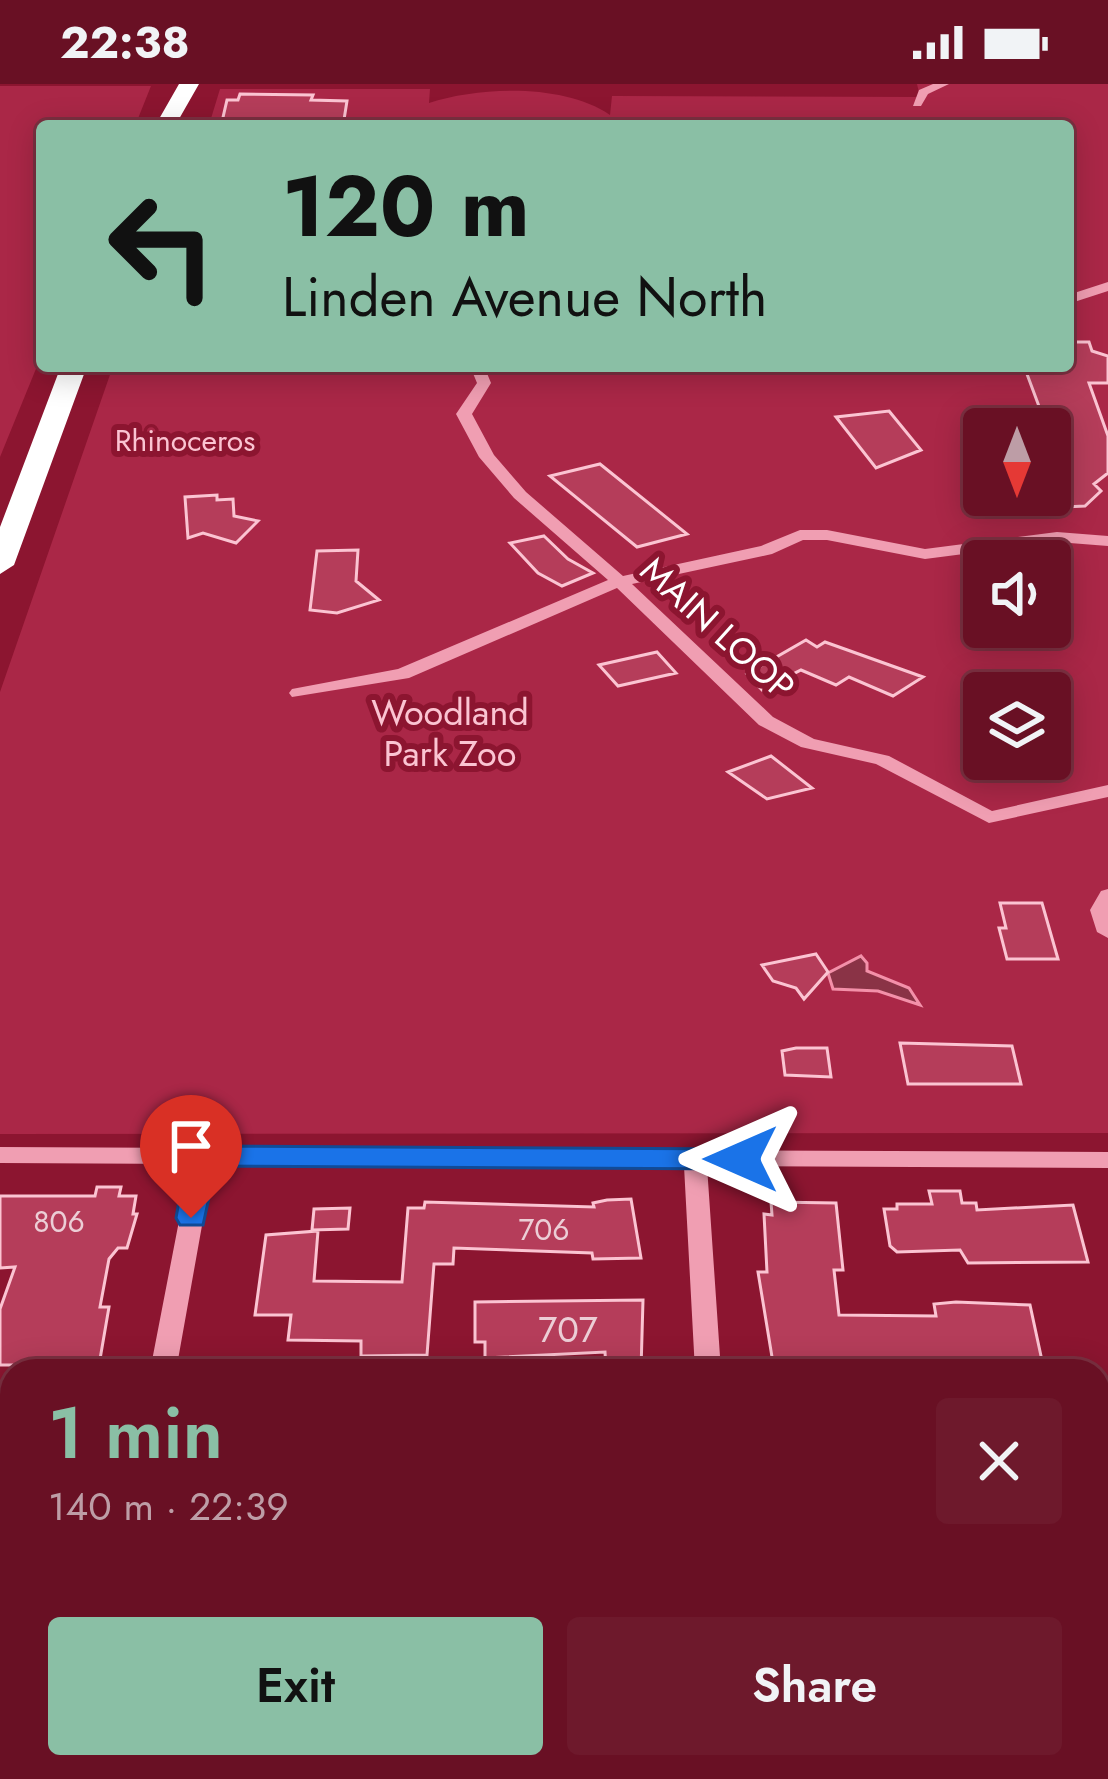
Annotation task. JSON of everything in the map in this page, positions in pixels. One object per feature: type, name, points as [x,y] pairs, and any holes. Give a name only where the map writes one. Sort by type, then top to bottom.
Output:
[{"type":"highway","points":[[167,120],[178,87]]},
{"type":"highway","points":[[0,565],[72,372]]},
{"type":"street","points":[[917,104],[923,92],[944,84]]},
{"type":"street","points":[[1074,298],[1108,286]]},
{"type":"street","name":"MAIN LOOP","points":[[479,372],[484,383],[465,407],[467,426],[520,495],[766,721],[808,742],[882,760],[989,817],[1108,791]]},
{"type":"street","points":[[298,693],[403,674],[617,581],[766,550],[807,534],[926,554],[1058,537],[1108,541]]},
{"type":"street","points":[[1108,895],[1100,910],[1108,932]]},
{"type":"street","points":[[0,1156],[1108,1160]]},
{"type":"street","points":[[166,1359],[202,1156]]},
{"type":"street","points":[[694,1159],[707,1359]]},
{"type":"green space","name":"Woodland Park Zoo","points":[[917,84],[1108,84],[1108,1133],[0,1134],[0,692],[111,372],[1074,372],[1074,120],[211,120],[220,89],[430,89],[429,103],[473,93],[522,91],[570,98],[610,115],[612,96],[920,97]]},
{"type":"green space","points":[[0,86],[151,86],[137,120],[36,120],[36,369],[0,457]]},
{"type":"shaded area","points":[[861,956],[867,971],[909,988],[920,1005],[878,991],[833,989],[828,973]]},
{"type":"building","points":[[240,94],[313,95],[311,100],[347,101],[344,120],[222,120],[227,100],[238,100]]},
{"type":"building","points":[[1074,342],[1089,342],[1092,351],[1108,356],[1108,383],[1089,383],[1108,436],[1108,473],[1094,484],[1101,491],[1085,506],[1071,507],[1071,408],[1040,408],[1026,372],[1074,372]]},
{"type":"building","points":[[889,411],[921,450],[876,468],[836,417]]},
{"type":"building","points":[[600,464],[687,534],[637,547],[550,476]]},
{"type":"building","points":[[217,495],[217,500],[233,499],[234,516],[258,521],[236,543],[203,533],[188,538],[185,497]]},
{"type":"building","points":[[544,536],[568,559],[593,573],[562,586],[538,573],[510,543]]},
{"type":"building","points":[[358,550],[356,581],[379,600],[337,613],[310,610],[317,551]]},
{"type":"building","points":[[806,640],[817,647],[825,642],[923,677],[893,696],[849,677],[836,685],[801,670],[762,690],[747,674]]},
{"type":"building","points":[[657,652],[676,673],[618,686],[599,665]]},
{"type":"building","points":[[771,756],[812,788],[767,799],[728,772]]},
{"type":"building","points":[[1000,903],[1042,903],[1058,959],[1007,959],[999,928],[1006,928]]},
{"type":"building","points":[[816,954],[828,972],[804,999],[796,988],[773,981],[762,965]]},
{"type":"building","points":[[900,1043],[1012,1046],[1021,1084],[908,1084]]},
{"type":"building","points":[[827,1048],[831,1077],[785,1075],[782,1051]]},
{"type":"building","points":[[97,1187],[121,1187],[119,1196],[136,1196],[133,1214],[137,1214],[127,1248],[118,1248],[109,1259],[100,1307],[109,1307],[100,1359],[0,1359],[0,1309],[15,1267],[0,1268],[0,1196],[95,1196]]},
{"type":"building","points":[[929,1191],[960,1191],[962,1203],[976,1203],[977,1210],[1073,1205],[1088,1262],[968,1263],[960,1250],[897,1252],[890,1246],[884,1209],[897,1209],[897,1204],[932,1204]]},
{"type":"building","points":[[631,1199],[641,1258],[454,1248],[453,1264],[434,1264],[427,1355],[361,1356],[361,1341],[288,1340],[291,1315],[255,1315],[266,1235],[318,1231],[314,1281],[402,1282],[408,1208],[424,1208],[425,1202],[594,1207],[593,1203]]},
{"type":"building","points":[[771,1202],[836,1203],[843,1270],[834,1270],[839,1315],[936,1316],[934,1304],[956,1302],[1030,1305],[1042,1359],[772,1359],[758,1272],[767,1272],[764,1214],[772,1215]]},
{"type":"building","points":[[350,1208],[348,1229],[312,1230],[314,1209]]},
{"type":"building","points":[[643,1300],[641,1359],[605,1359],[605,1352],[485,1358],[485,1342],[475,1342],[475,1302]]},
{"type":"route","points":[[191,1218],[202,1156],[741,1159]]},
{"type":"park label","name":"Rhinoceros","points":[[185,441]]}]
